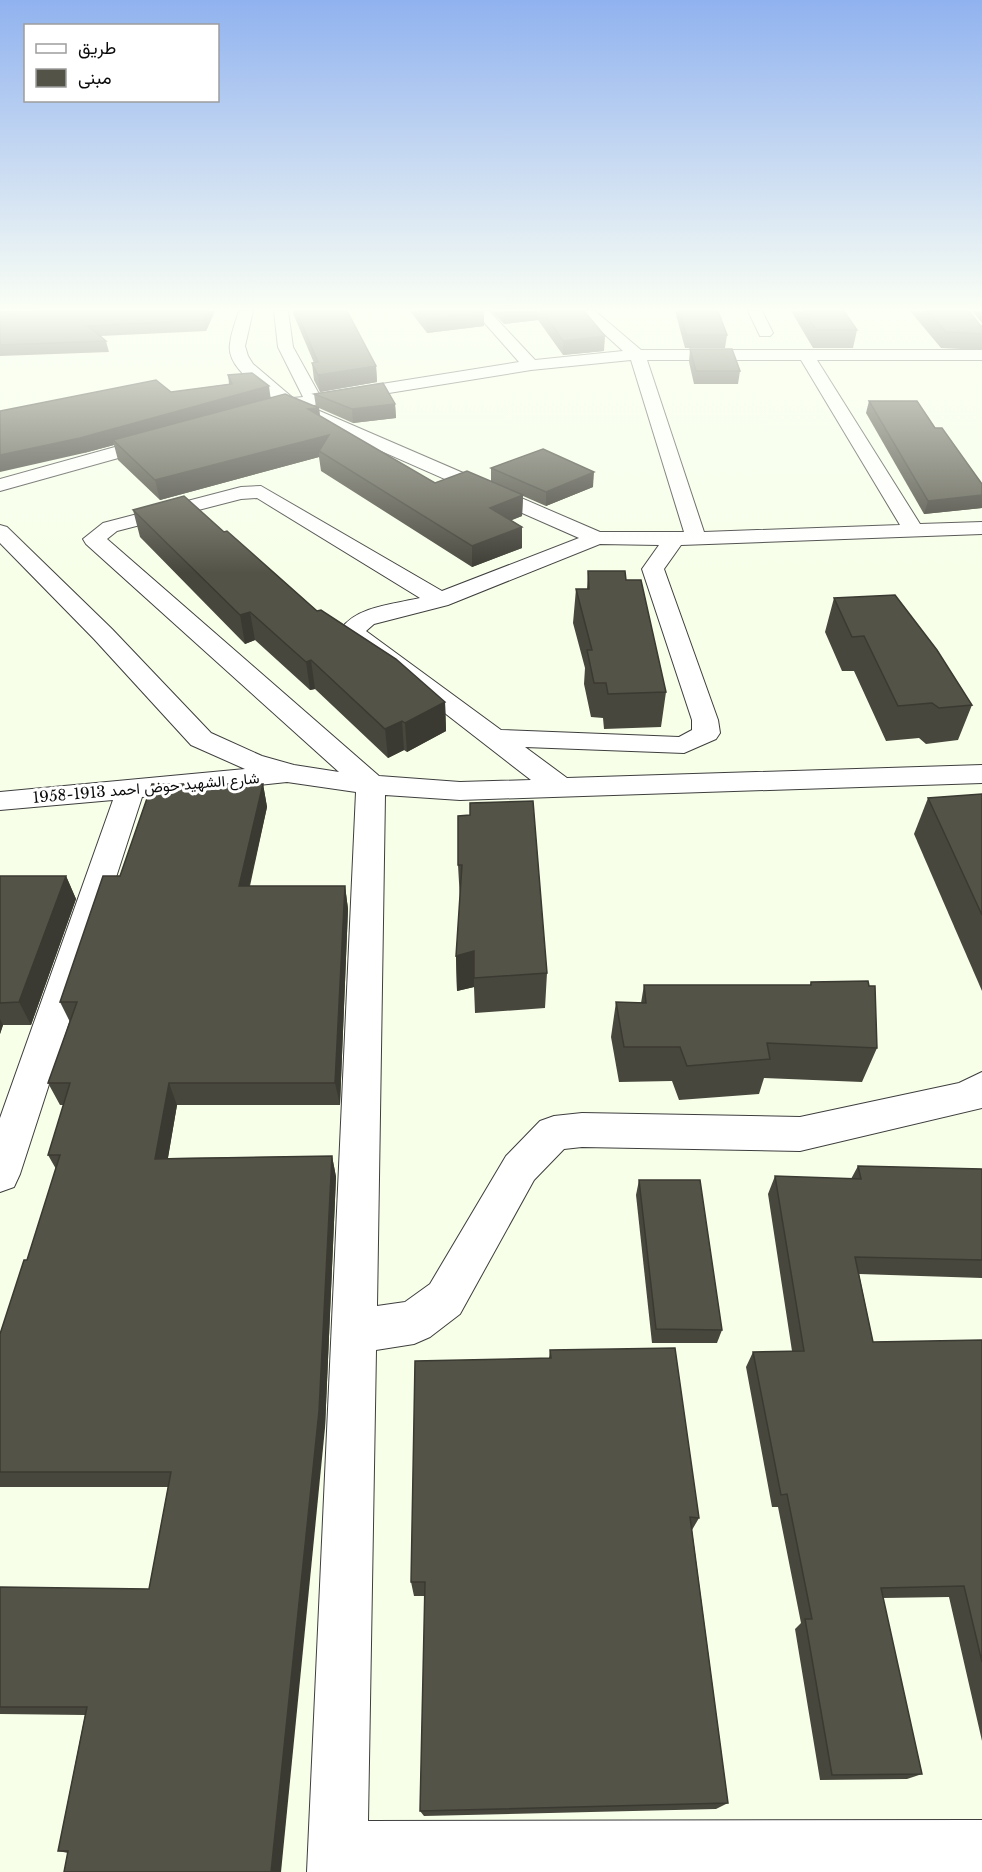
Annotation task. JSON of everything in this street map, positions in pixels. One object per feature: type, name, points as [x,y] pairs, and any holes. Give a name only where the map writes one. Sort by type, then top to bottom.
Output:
[{"type":"street","points":[[282,398],[289,404],[608,538],[653,569],[705,720],[706,733],[684,745],[496,738]]},
{"type":"street","points":[[242,417],[289,404],[325,398]]},
{"type":"street","points":[[649,398],[686,539]]},
{"type":"street","points":[[833,398],[915,532]]},
{"type":"street","points":[[0,485],[173,437]]},
{"type":"street","points":[[371,785],[94,540],[110,527],[248,491],[261,492],[440,600]]},
{"type":"street","points":[[561,788],[355,634],[353,629],[366,620],[440,600],[608,538],[686,539],[982,528]]},
{"type":"street","points":[[0,531],[103,634],[201,739],[252,762],[292,774],[371,785],[460,791],[982,774]]},
{"type":"street","points":[[653,569],[686,539]]},
{"type":"street","name":"شارع الشهيد حوض احمد 1913-1958","points":[[0,801],[292,774]]},
{"type":"street","points":[[371,785],[337,1862],[982,1850]]},
{"type":"street","points":[[0,1174],[131,788]]},
{"type":"street","points":[[354,1332],[414,1322],[445,1299],[520,1167],[554,1133],[582,1130],[800,1134],[968,1097],[982,1088]]},
{"type":"building","points":[[64,398],[224,398],[80,438],[0,455],[0,411]]},
{"type":"building","points":[[269,398],[296,398],[319,408],[308,409],[435,483],[467,471],[523,495],[490,508],[522,527],[472,546],[319,451],[329,435],[155,480],[113,440]]},
{"type":"building","points":[[325,398],[392,398],[395,404],[352,409]]},
{"type":"building","points":[[869,401],[917,401],[935,428],[942,428],[982,484],[982,495],[928,501]]},
{"type":"building","points":[[543,449],[594,472],[546,492],[491,468]]},
{"type":"building","points":[[184,496],[317,611],[321,610],[396,659],[445,702],[405,723],[402,721],[385,729],[311,660],[306,662],[250,612],[240,615],[133,510]]},
{"type":"building","points":[[588,571],[625,571],[626,580],[641,580],[666,692],[608,694],[606,683],[594,683],[587,650],[592,650],[576,589],[589,589]]},
{"type":"building","points":[[895,595],[937,650],[972,705],[939,708],[932,703],[898,706],[864,636],[852,637],[834,598]]},
{"type":"building","points":[[152,784],[263,784],[239,886],[345,886],[335,1083],[169,1083],[155,1159],[332,1156],[319,1411],[271,1872],[64,1872],[68,1851],[58,1851],[87,1707],[0,1707],[0,1587],[149,1589],[171,1472],[0,1472],[0,1334],[24,1260],[27,1260],[60,1155],[48,1155],[70,1083],[48,1083],[77,1002],[60,1002],[103,876],[120,876]]},
{"type":"building","points":[[982,794],[982,915],[928,798]]},
{"type":"building","points":[[533,801],[547,973],[474,978],[474,951],[456,956],[462,865],[458,865],[458,816],[470,815],[470,803]]},
{"type":"building","points":[[0,876],[66,876],[19,1002],[0,1003]]},
{"type":"building","points":[[868,981],[869,986],[875,986],[877,1048],[767,1043],[770,1059],[687,1066],[680,1047],[624,1047],[616,1002],[646,1003],[644,985],[811,985],[811,982]]},
{"type":"building","points":[[858,1166],[982,1169],[982,1260],[855,1257],[873,1342],[982,1340],[982,1662],[964,1586],[881,1588],[922,1774],[832,1775],[805,1619],[812,1619],[787,1494],[781,1495],[753,1352],[804,1351],[775,1176],[861,1179]]},
{"type":"building","points":[[639,1180],[700,1180],[722,1330],[656,1329]]},
{"type":"building","points":[[675,1348],[699,1518],[690,1517],[728,1803],[420,1811],[425,1582],[411,1582],[415,1361],[551,1358],[550,1350]]}]
